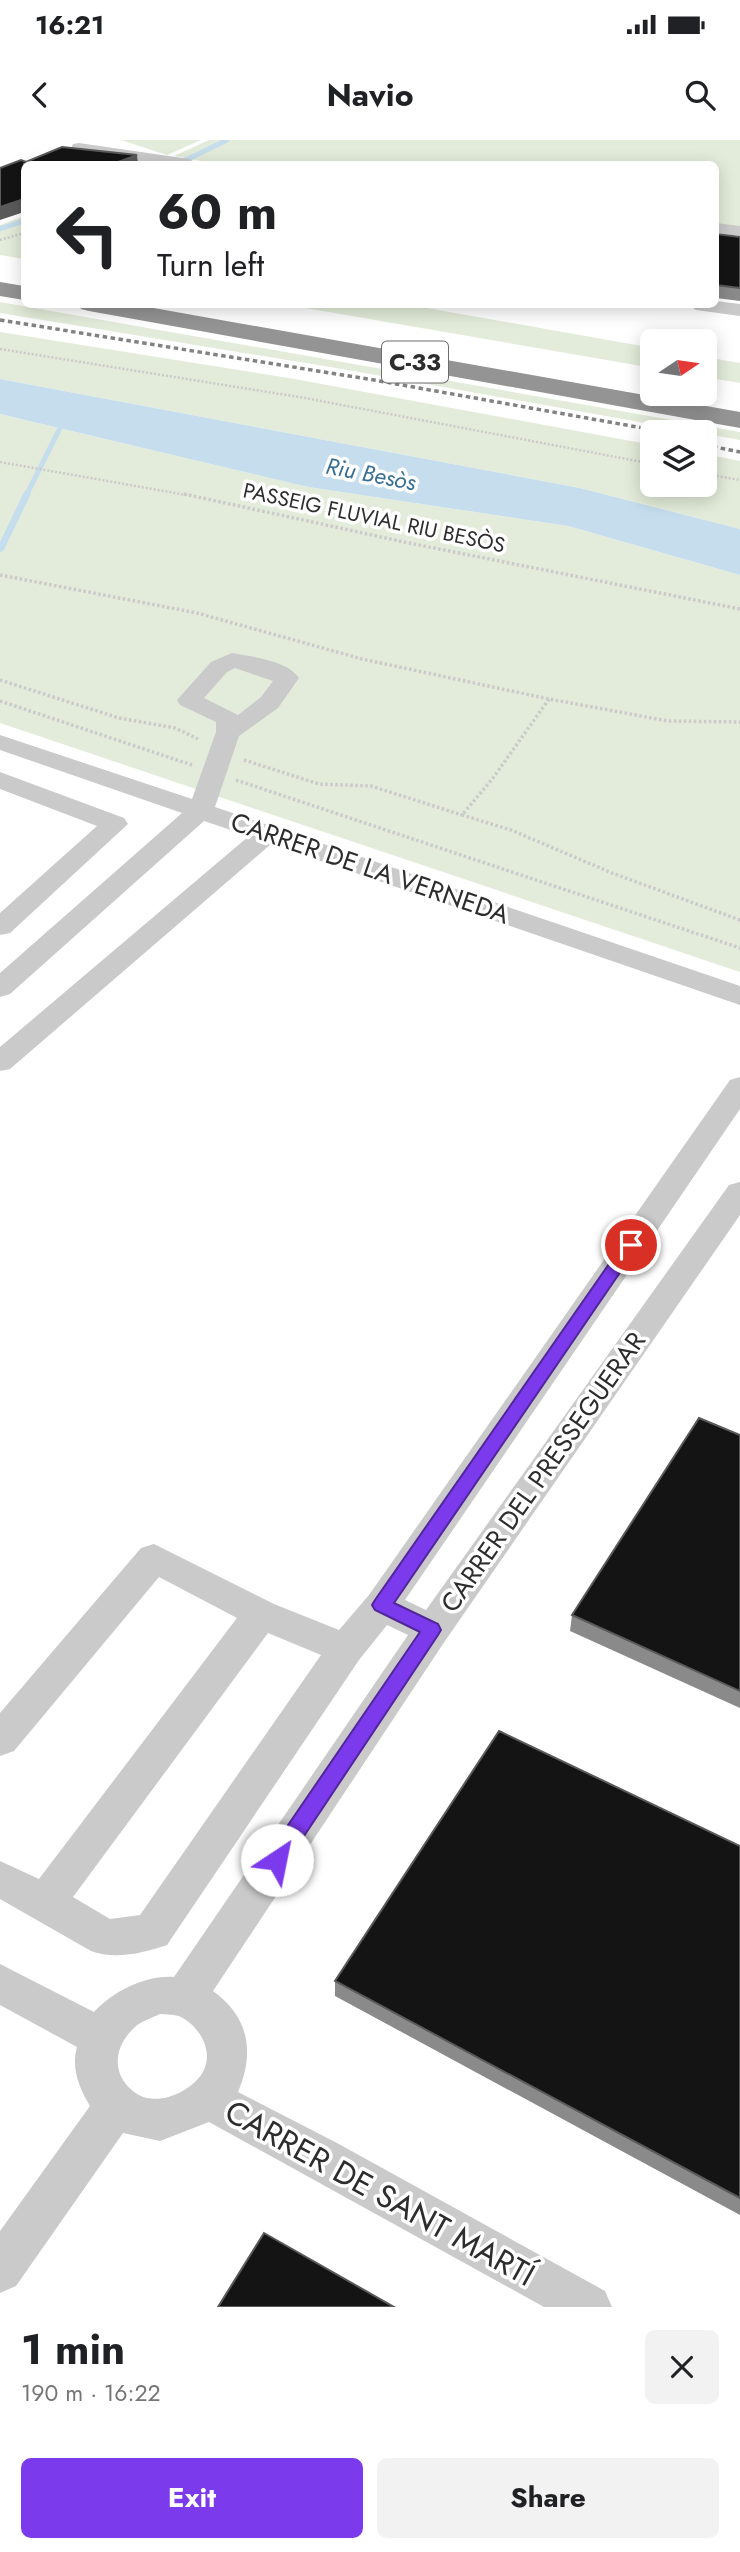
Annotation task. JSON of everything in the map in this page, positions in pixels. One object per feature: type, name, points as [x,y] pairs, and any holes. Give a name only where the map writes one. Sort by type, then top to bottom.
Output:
[{"type":"highway","points":[[0,267],[21,270]]},
{"type":"highway","points":[[0,289],[21,292]]},
{"type":"highway","name":"C-33","points":[[111,308],[740,420]]},
{"type":"highway","name":"C-33","points":[[241,308],[418,339]]},
{"type":"street","points":[[80,147],[167,161]]},
{"type":"street","points":[[719,228],[740,231]]},
{"type":"street","points":[[719,307],[740,310]]},
{"type":"street","points":[[0,988],[202,809],[228,733]]},
{"type":"street","name":"CARRER DE LA VERNEDA","points":[[0,742],[202,809],[262,838],[740,996]]},
{"type":"street","points":[[0,780],[115,824],[0,926]]},
{"type":"street","points":[[0,1062],[262,838],[692,993],[740,1014]]},
{"type":"street","points":[[0,1879],[106,1938],[152,1932],[346,1649],[382,1605],[740,1087]]},
{"type":"street","name":"CARRER DEL PRESSEGUERAR","points":[[184,1998],[432,1630],[740,1192]]},
{"type":"street","points":[[0,1740],[154,1558],[261,1614],[346,1649]]},
{"type":"street","points":[[382,1605],[432,1630]]},
{"type":"street","points":[[45,1902],[261,1614]]},
{"type":"street","points":[[0,1983],[99,2037]]},
{"type":"street","points":[[158,1995],[184,1998],[212,2014],[223,2029],[229,2050],[222,2081],[208,2099],[178,2116],[155,2120],[136,2116],[116,2106],[100,2088],[94,2067],[99,2037],[116,2014],[135,2001],[158,1995]]},
{"type":"street","name":"CARRER DE SANT MARTÍ","points":[[208,2099],[321,2158],[589,2307]]},
{"type":"street","points":[[0,2270],[116,2106]]},
{"type":"path","points":[[0,240],[21,234]]},
{"type":"path","points":[[0,349],[305,398],[640,462]]},
{"type":"path","name":"PASSEIG FLUVIAL RIU BESÒS","points":[[0,462],[135,484],[404,542],[740,609]]},
{"type":"path","points":[[717,476],[740,481]]},
{"type":"path","points":[[0,575],[197,613],[362,659],[548,699],[668,722],[740,722]]},
{"type":"path","points":[[548,699],[493,778],[463,815],[512,830],[612,873],[740,920]]},
{"type":"path","points":[[0,701],[740,948]]},
{"type":"green space","points":[[121,140],[201,140],[167,155]]},
{"type":"green space","points":[[209,140],[740,140],[740,228],[719,225],[719,161],[202,161],[174,156]]},
{"type":"green space","points":[[21,217],[21,258],[0,255],[0,225]]},
{"type":"green space","points":[[0,302],[21,306],[21,308],[34,308],[672,420],[640,420],[640,422],[348,370],[0,313]]},
{"type":"green space","points":[[305,308],[427,308],[640,346],[640,366]]},
{"type":"green space","points":[[0,332],[289,378],[640,443],[640,497],[717,497],[717,456],[740,461],[740,529],[580,488],[0,379]]},
{"type":"green space","points":[[718,359],[740,363],[740,383],[718,379]]},
{"type":"green space","points":[[0,414],[308,487],[568,526],[740,575],[740,972],[0,723]]},
{"type":"green space","points":[[717,428],[740,432],[740,440],[717,436]]},
{"type":"water","name":"Riu Besòs","points":[[0,379],[580,488],[740,529],[740,575],[568,526],[308,487],[0,414]]},
{"type":"building","points":[[62,147],[137,155],[121,161],[28,161]]},
{"type":"building","points":[[21,160],[24,161],[21,161],[21,200],[0,207],[0,168]]},
{"type":"building","points":[[719,234],[740,237],[740,288],[719,285]]},
{"type":"building","points":[[699,1418],[740,1435],[740,1691],[572,1615]]},
{"type":"building","points":[[499,1731],[740,1846],[740,2198],[335,1981]]},
{"type":"building","points":[[264,2233],[394,2307],[218,2307]]},
{"type":"waterway","points":[[184,161],[227,140]]},
{"type":"waterway","points":[[0,229],[21,222]]},
{"type":"waterway","points":[[27,494],[65,418]]},
{"type":"waterway","points":[[1,548],[27,494]]},
{"type":"railway","points":[[0,320],[374,380],[640,428]]},
{"type":"railway","points":[[717,447],[740,452]]},
{"type":"route","points":[[277,1860],[432,1630],[382,1605],[631,1245]]}]
